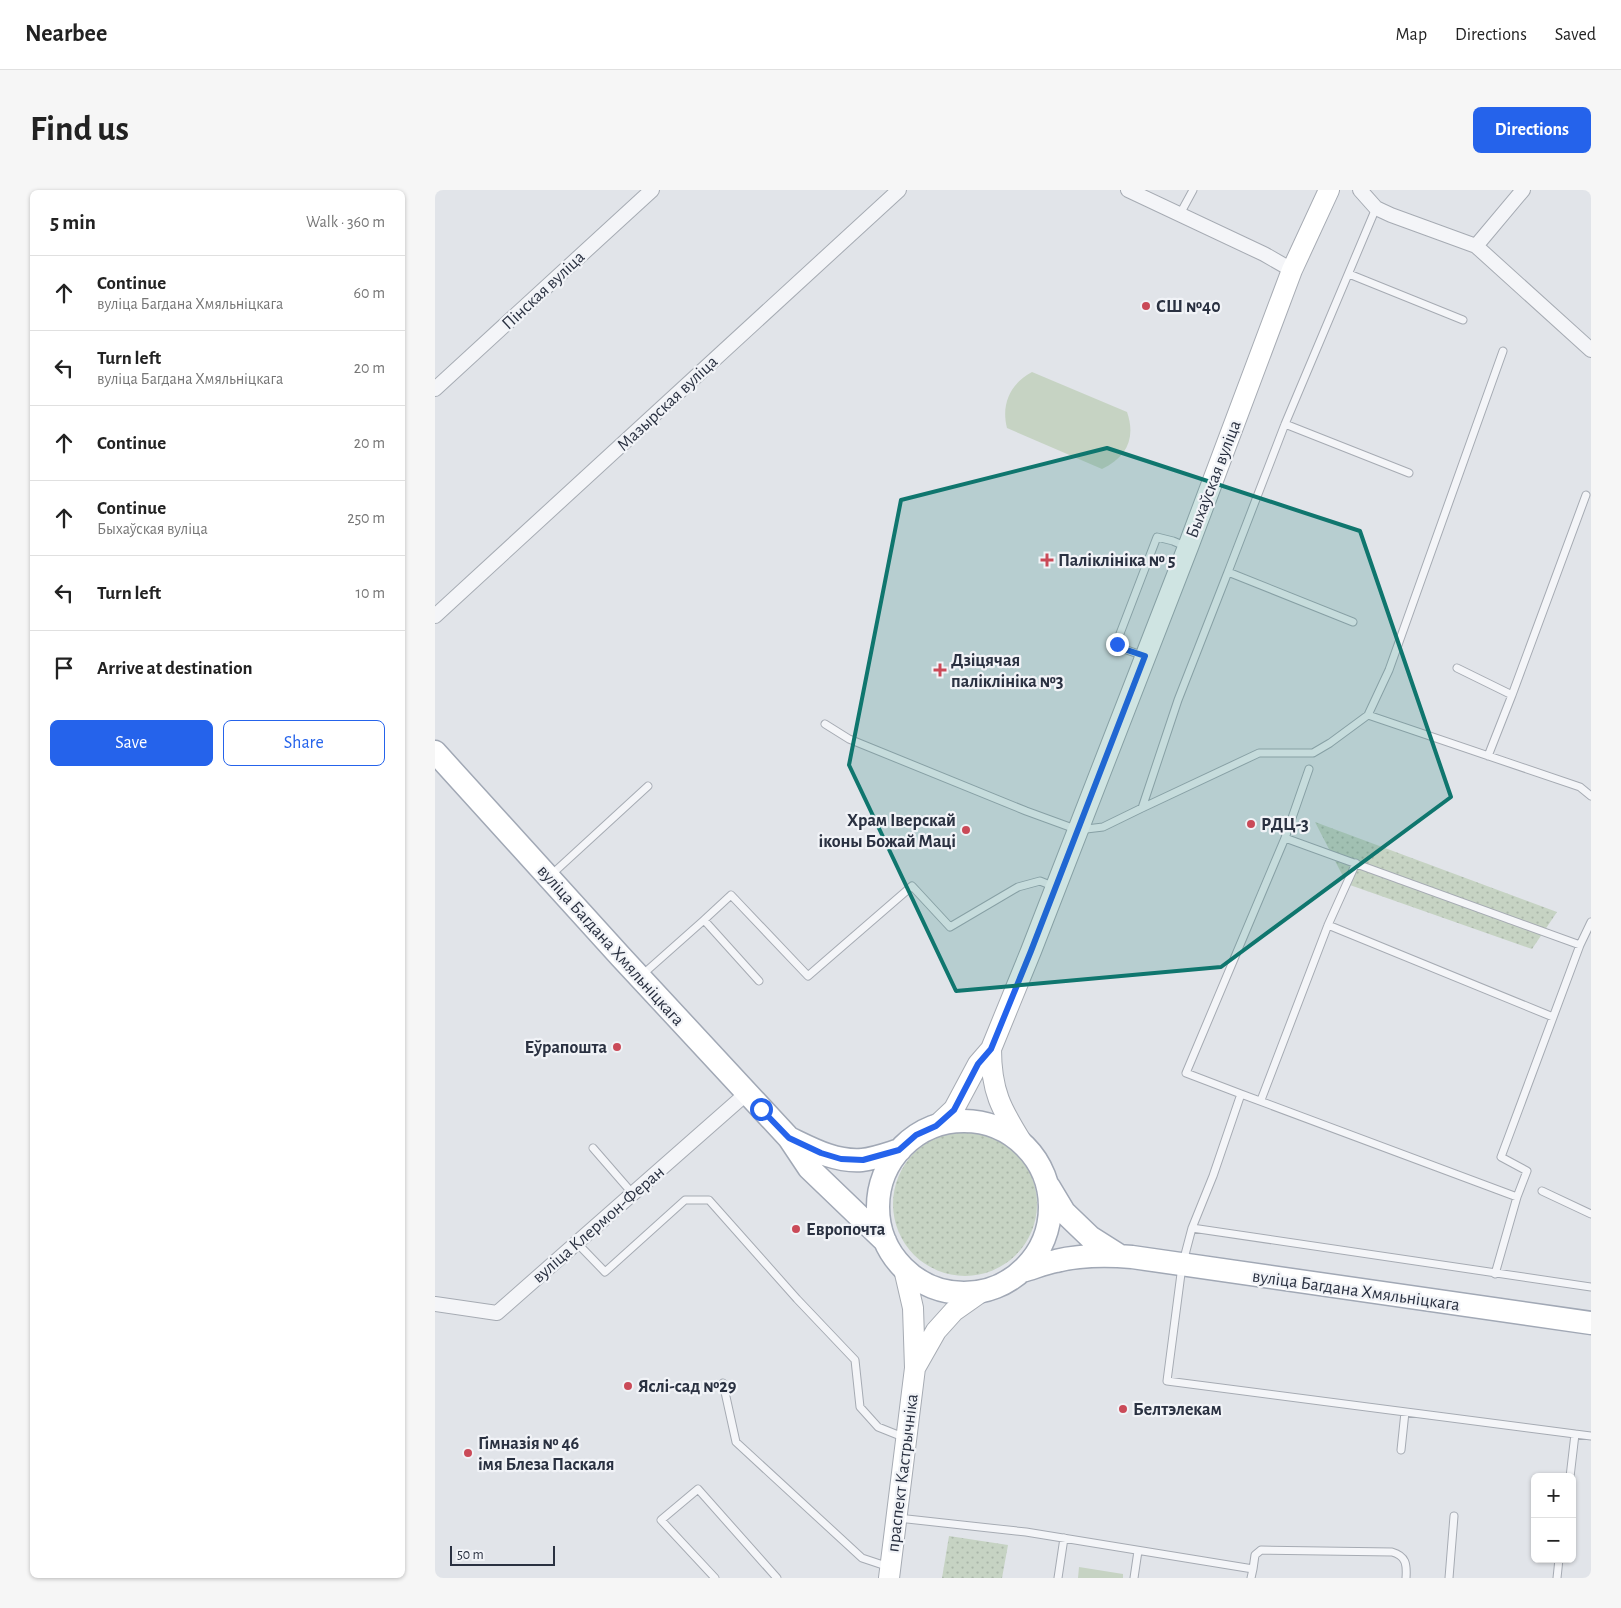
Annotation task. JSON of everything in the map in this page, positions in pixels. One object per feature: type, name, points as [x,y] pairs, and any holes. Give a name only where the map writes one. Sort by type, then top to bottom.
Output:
[{"type":"main road","name":"Быхаўская вуліца","points":[[936,1126],[954,1110],[978,1064],[991,1049],[1056,887],[1292,270],[1329,190]]},
{"type":"main road","name":"вуліца Багдана Хмяльніцкага","points":[[435,752],[789,1138],[809,1168],[885,1241]]},
{"type":"main road","name":"Быхаўская вуліца","points":[[991,1049],[991,1071],[1000,1105],[1023,1144]]},
{"type":"main road","points":[[967,1121],[997,1127],[1023,1144],[1039,1163],[1048,1186],[1050,1217],[1041,1247],[1022,1272],[1003,1284],[981,1292],[953,1293],[927,1285],[904,1269],[893,1256],[885,1241],[878,1210],[883,1178],[899,1150],[916,1135],[936,1126],[967,1121]]},
{"type":"main road","name":"вуліца Багдана Хмяльніцкага","points":[[789,1138],[821,1153],[841,1159],[863,1160],[899,1150]]},
{"type":"main road","name":"вуліца Багдана Хмяльніцкага","points":[[1048,1186],[1064,1212],[1090,1237],[1121,1256]]},
{"type":"main road","name":"вуліца Багдана Хмяльніцкага","points":[[1022,1272],[1057,1260],[1121,1256],[1591,1324]]},
{"type":"main road","name":"праспект Кастрычніка","points":[[889,1573],[915,1368],[913,1308],[904,1269]]},
{"type":"main road","name":"праспект Кастрычніка","points":[[915,1368],[936,1330],[953,1311],[981,1292]]},
{"type":"street","name":"Пінская вуліца","points":[[435,389],[652,190]]},
{"type":"street","points":[[1128,190],[1264,254],[1292,270]]},
{"type":"street","points":[[1360,190],[1376,208],[1476,246],[1591,350]]},
{"type":"street","points":[[1476,246],[1523,190]]},
{"type":"street","name":"Мазырская вуліца","points":[[435,616],[894,192]]},
{"type":"street","name":"вуліца Клермон-Феран","points":[[435,1304],[497,1314],[747,1093]]},
{"type":"lane","points":[[1180,214],[1193,190]]},
{"type":"lane","points":[[1142,808],[1178,700],[1285,424],[1376,208]]},
{"type":"lane","points":[[1349,274],[1463,320]]},
{"type":"lane","points":[[825,724],[849,739],[1026,811],[1078,830],[1103,827],[1259,753],[1313,753],[1368,715],[1389,670],[1503,350]]},
{"type":"lane","points":[[1285,424],[1409,472]]},
{"type":"lane","points":[[1488,756],[1586,495]]},
{"type":"lane","points":[[1145,656],[1124,649],[1117,644],[1157,537],[1187,547]]},
{"type":"lane","points":[[1228,572],[1353,622]]},
{"type":"lane","points":[[1457,668],[1512,695]]},
{"type":"lane","points":[[1368,715],[1580,787],[1591,796]]},
{"type":"lane","points":[[1309,769],[1285,838],[1186,1073],[1517,1197]]},
{"type":"lane","points":[[549,877],[648,786]]},
{"type":"lane","points":[[1285,838],[1581,944]]},
{"type":"lane","points":[[1261,1100],[1328,925],[1356,863]]},
{"type":"lane","points":[[640,977],[731,895],[808,976],[912,886],[950,927],[1018,887],[1040,881],[1056,887]]},
{"type":"lane","points":[[704,920],[759,981]]},
{"type":"lane","points":[[1495,1274],[1517,1197],[1527,1171],[1501,1157],[1553,1017],[1591,922]]},
{"type":"lane","points":[[1328,925],[1553,1017]]},
{"type":"lane","points":[[1241,1094],[1213,1176],[1192,1228],[1182,1266],[1167,1381],[1591,1436]]},
{"type":"lane","points":[[593,1148],[633,1194]]},
{"type":"lane","points":[[1542,1191],[1591,1214]]},
{"type":"lane","points":[[577,1243],[605,1272],[685,1200],[709,1200],[797,1299],[855,1360],[860,1406],[878,1427],[906,1438]]},
{"type":"lane","points":[[1192,1228],[1591,1288]]},
{"type":"lane","points":[[723,1383],[737,1442],[862,1558],[889,1573]]},
{"type":"lane","points":[[1401,1450],[1405,1412]]},
{"type":"lane","points":[[1570,1473],[1575,1434]]},
{"type":"lane","points":[[715,1578],[661,1520],[698,1489],[777,1578]]},
{"type":"lane","points":[[1449,1578],[1454,1516]]},
{"type":"lane","points":[[896,1518],[1026,1532],[1253,1569]]},
{"type":"lane","points":[[1057,1578],[1063,1538]]},
{"type":"lane","points":[[1251,1578],[1255,1555],[1261,1550],[1392,1552],[1403,1556],[1407,1567],[1405,1578]]},
{"type":"lane","points":[[1134,1578],[1138,1551]]},
{"type":"lane","points":[[1557,1578],[1559,1563]]},
{"type":"highlighted area","points":[[1107,448],[1360,531],[1451,797],[1221,967],[956,991],[849,765],[901,500]]},
{"type":"green space","points":[[1032,372],[1127,412],[1130,421],[1130,438],[1118,459],[1102,469],[1007,428],[1005,411],[1009,395],[1018,382]]},
{"type":"green space","points":[[1315,822],[1557,912],[1532,949],[1347,884]]},
{"type":"green space","points":[[965,1132],[993,1137],[1016,1153],[1032,1176],[1037,1204],[1032,1232],[1016,1255],[993,1271],[965,1276],[937,1271],[914,1255],[898,1232],[893,1204],[898,1176],[914,1153],[937,1137]]},
{"type":"green space","points":[[949,1536],[1008,1545],[1002,1578],[942,1578]]},
{"type":"green space","points":[[1079,1567],[1123,1574],[1123,1578],[1078,1578]]},
{"type":"place","name":"СШ №40","points":[[1146,306]]},
{"type":"place","name":"Паліклініка № 5","points":[[1047,560]]},
{"type":"place","name":"Дзіцячая паліклініка №3","points":[[940,670]]},
{"type":"place","name":"РДЦ-3","points":[[1251,824]]},
{"type":"place","name":"Храм Іверскай іконы Божай Маці","points":[[966,830]]},
{"type":"place","name":"Еўрапошта","points":[[617,1047]]},
{"type":"place","name":"Европочта","points":[[796,1229]]},
{"type":"place","name":"Яслі-сад №29","points":[[628,1386]]},
{"type":"place","name":"Белтэлекам","points":[[1123,1409]]},
{"type":"place","name":"Гімназія № 46 імя Блеза Паскаля","points":[[468,1453]]},
{"type":"route","points":[[761,1109],[789,1138],[821,1153],[841,1159],[863,1160],[899,1150],[916,1135],[936,1126],[954,1110],[978,1064],[991,1049],[1145,656],[1124,649],[1117,644]]}]
